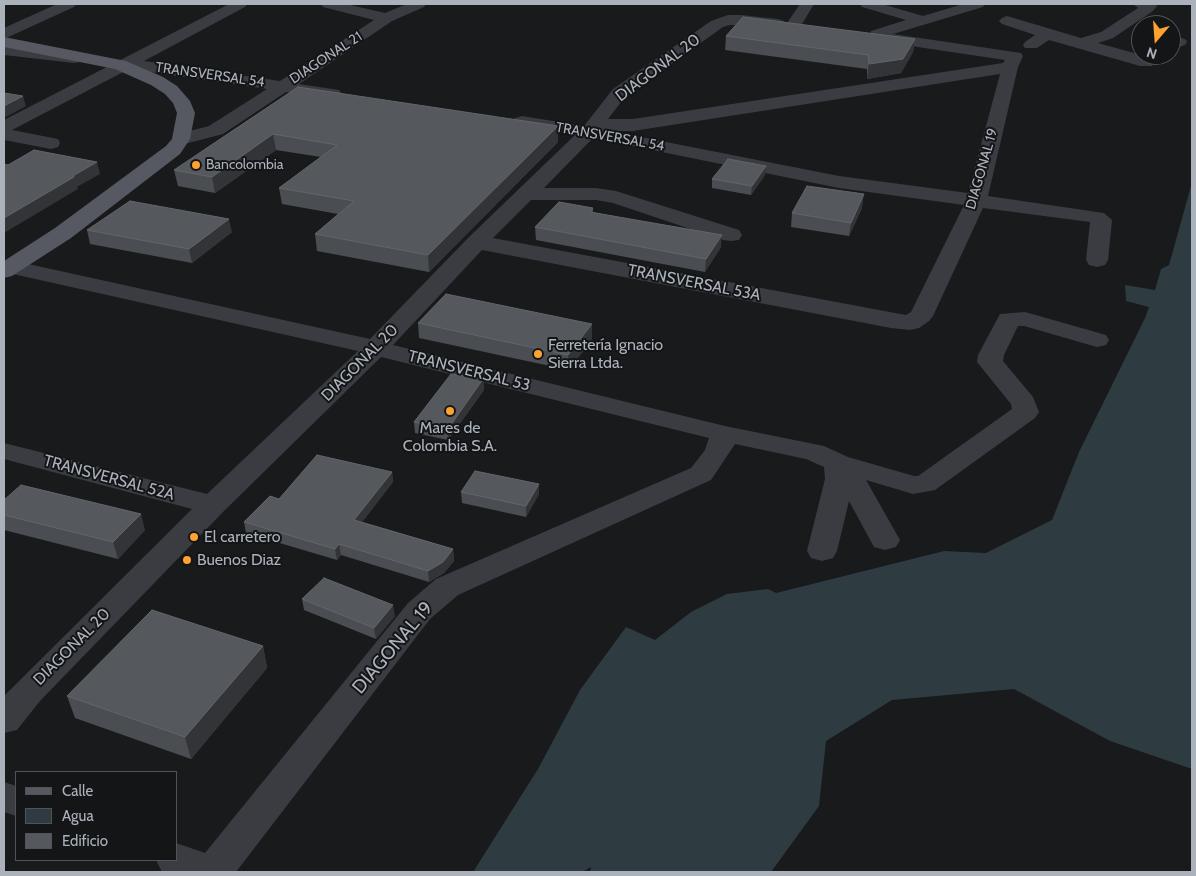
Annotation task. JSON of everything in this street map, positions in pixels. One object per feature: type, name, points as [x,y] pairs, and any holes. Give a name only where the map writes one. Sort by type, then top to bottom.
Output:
[{"type":"main road","points":[[4,42],[122,64],[157,80],[171,90],[181,100],[186,112],[185,126],[181,139],[173,150],[63,233],[6,264]]},
{"type":"street","points":[[4,34],[69,4]]},
{"type":"street","points":[[4,127],[240,4]]},
{"type":"street","points":[[333,4],[387,18]]},
{"type":"street","name":"DIAGONAL 21","points":[[181,139],[216,130],[387,18],[419,4]]},
{"type":"street","points":[[807,4],[793,26],[812,29]]},
{"type":"street","points":[[978,4],[864,36],[1013,61]]},
{"type":"street","points":[[1083,43],[1113,31],[1149,6],[1140,4]]},
{"type":"street","points":[[872,7],[921,20]]},
{"type":"street","name":"DIAGONAL 20","points":[[4,720],[28,692],[213,505],[376,348],[477,242],[593,127],[619,93],[717,24],[728,20],[741,20],[793,26]]},
{"type":"street","points":[[1007,21],[1131,57]]},
{"type":"street","points":[[1113,31],[1131,32]]},
{"type":"street","points":[[1113,31],[1131,40]]},
{"type":"street","points":[[593,127],[633,125],[1013,61],[1047,34]]},
{"type":"street","points":[[4,50],[95,60]]},
{"type":"street","name":"DIAGONAL 19","points":[[910,323],[921,316],[976,201],[1013,61]]},
{"type":"street","name":"TRANSVERSAL 54","points":[[122,64],[352,96]]},
{"type":"street","name":"TRANSVERSAL 54","points":[[510,120],[593,127],[839,182],[1097,217],[1101,220],[1097,260]]},
{"type":"street","points":[[4,134],[51,142]]},
{"type":"street","points":[[525,194],[596,194],[616,197],[731,234]]},
{"type":"street","name":"TRANSVERSAL 53A","points":[[477,242],[891,321],[910,323]]},
{"type":"street","name":"TRANSVERSAL 53","points":[[6,264],[376,348],[725,434],[814,452],[838,463],[913,485],[925,484],[1026,412],[1024,403],[990,362],[991,356],[1009,320],[1025,319],[1097,340]]},
{"type":"street","name":"DIAGONAL 19","points":[[212,872],[419,611],[440,593],[456,583],[701,474],[718,451],[725,434]]},
{"type":"street","name":"TRANSVERSAL 52A","points":[[4,451],[213,505]]},
{"type":"street","points":[[838,463],[854,484],[886,540]]},
{"type":"street","points":[[822,551],[839,479],[838,463]]},
{"type":"street","points":[[178,861],[212,872]]},
{"type":"water","points":[[1192,170],[1192,769],[1110,741],[1014,689],[892,700],[826,741],[819,806],[771,872],[590,872],[591,867],[582,872],[473,872],[538,769],[580,690],[626,627],[655,640],[691,612],[727,594],[768,589],[776,593],[944,551],[986,553],[1052,520],[1079,452],[1149,307],[1126,301],[1125,285],[1155,290],[1161,269],[1169,265],[1191,186]]},
{"type":"building","points":[[743,17],[915,39],[903,59],[869,64],[868,55],[726,36]]},
{"type":"building","points":[[298,87],[558,126],[428,255],[315,234],[354,201],[279,188],[337,145],[273,134],[212,177],[174,170]]},
{"type":"building","points":[[4,93],[23,96],[4,106]]},
{"type":"building","points":[[34,150],[97,162],[4,218],[4,164],[8,165]]},
{"type":"building","points":[[728,159],[766,166],[752,186],[712,179]]},
{"type":"building","points":[[807,186],[864,194],[851,223],[792,213]]},
{"type":"building","points":[[130,201],[229,219],[189,249],[87,230]]},
{"type":"building","points":[[559,202],[593,208],[590,212],[722,235],[706,259],[535,227]]},
{"type":"building","points":[[446,294],[592,324],[568,355],[418,323]]},
{"type":"building","name":"Mares de Colombia S.A.","points":[[451,374],[483,379],[448,429],[414,422]]},
{"type":"building","points":[[317,455],[392,472],[354,520],[453,549],[443,562],[428,571],[339,544],[335,549],[244,522],[270,496],[279,499]]},
{"type":"building","points":[[475,471],[539,484],[526,506],[461,492]]},
{"type":"building","points":[[21,485],[141,514],[113,542],[4,515],[4,500]]},
{"type":"building","points":[[324,578],[393,605],[374,628],[302,599]]},
{"type":"building","points":[[152,610],[263,646],[185,737],[67,696]]},
{"type":"place","name":"Bancolombia","points":[[196,165]]},
{"type":"place","name":"Ferretería Ignacio Sierra Ltda.","points":[[538,354]]},
{"type":"place","name":"Mares de Colombia S.A.","points":[[450,411]]},
{"type":"place","name":"El carretero","points":[[194,537]]},
{"type":"place","name":"Buenos Diaz","points":[[187,560]]}]
